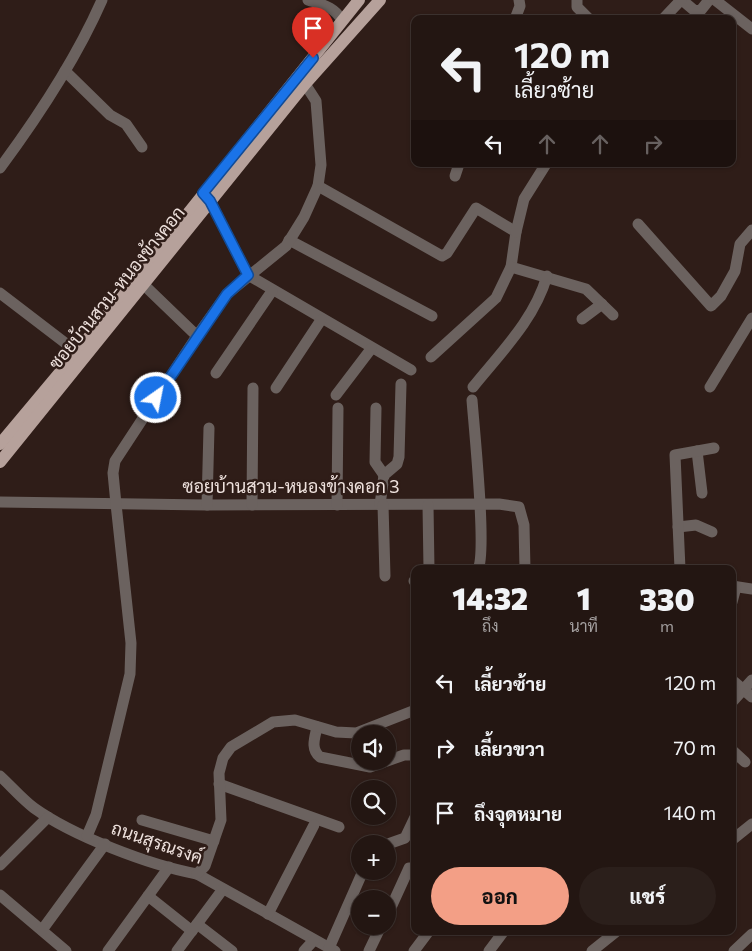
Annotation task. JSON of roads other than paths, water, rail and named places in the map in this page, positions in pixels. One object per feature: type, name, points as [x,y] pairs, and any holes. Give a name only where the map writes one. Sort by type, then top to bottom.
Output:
[{"type":"main road","name":"ซอยบ้านสวน-หนองข้างคอก","points":[[0,462],[143,284],[206,197],[359,0]]},
{"type":"main road","name":"ซอยบ้านสวน-หนองข้างคอก","points":[[0,444],[206,197],[380,0]]},
{"type":"street","points":[[0,168],[65,71],[90,27],[102,0]]},
{"type":"street","points":[[308,0],[325,4],[337,12],[342,20]]},
{"type":"street","points":[[517,15],[520,6],[519,0]]},
{"type":"street","points":[[577,0],[577,7],[585,15]]},
{"type":"street","points":[[667,15],[682,0],[695,11],[701,10],[709,0]]},
{"type":"street","points":[[715,0],[734,15]]},
{"type":"street","points":[[736,16],[752,29]]},
{"type":"street","points":[[65,71],[110,115],[126,124],[142,147]]},
{"type":"street","points":[[87,836],[96,816],[130,674],[131,643],[113,473],[115,461],[197,336],[227,294],[286,246],[304,217],[318,186],[321,154],[316,101],[305,84]]},
{"type":"street","points":[[455,176],[458,167]]},
{"type":"street","points":[[431,357],[496,298],[511,266],[516,232],[524,199],[544,167]]},
{"type":"street","points":[[318,186],[442,256],[447,253],[476,208],[516,232]]},
{"type":"street","points":[[206,197],[248,275],[321,320],[411,370]]},
{"type":"street","points":[[638,224],[711,306],[721,296],[735,271],[742,242],[752,230]]},
{"type":"street","points":[[289,240],[432,316]]},
{"type":"street","points":[[511,266],[586,289],[613,315]]},
{"type":"street","points":[[473,387],[531,316],[541,296],[547,276]]},
{"type":"street","points":[[143,284],[197,336]]},
{"type":"street","points":[[216,373],[272,291]]},
{"type":"street","points":[[0,293],[76,352]]},
{"type":"street","points":[[582,319],[602,304]]},
{"type":"street","points":[[710,387],[752,318]]},
{"type":"street","points":[[276,388],[321,320]]},
{"type":"street","points":[[336,395],[371,348]]},
{"type":"street","points":[[384,475],[397,464],[399,458],[401,384]]},
{"type":"street","points":[[252,388],[252,505]]},
{"type":"street","points":[[472,400],[479,504],[479,565]]},
{"type":"street","points":[[337,505],[338,408]]},
{"type":"street","points":[[376,408],[375,462],[384,475],[381,505],[385,576]]},
{"type":"street","points":[[207,505],[209,428]]},
{"type":"street","points":[[680,565],[675,455],[714,448]]},
{"type":"street","points":[[697,451],[702,493]]},
{"type":"street","name":"ซอยบ้านสวน-หนองข้างคอก 3","points":[[0,502],[207,505],[479,504],[519,507],[524,525],[524,565]]},
{"type":"street","points":[[428,505],[429,565]]},
{"type":"street","points":[[678,527],[696,524],[712,532]]},
{"type":"street","points":[[736,586],[752,589]]},
{"type":"street","points":[[736,700],[748,693],[752,680]]},
{"type":"street","points":[[736,683],[748,693]]},
{"type":"street","points":[[197,874],[205,866],[221,820],[219,784],[223,758],[231,747],[273,722],[295,720],[336,732],[356,733],[411,712]]},
{"type":"street","points":[[317,727],[314,747],[320,757],[370,767],[404,755],[411,755]]},
{"type":"street","points":[[736,754],[745,762]]},
{"type":"street","name":"ถนนสุรณรงค์","points":[[0,776],[32,806],[48,817],[105,844],[169,867],[197,874],[332,949]]},
{"type":"street","points":[[219,784],[339,827]]},
{"type":"street","points":[[0,865],[48,817]]},
{"type":"street","points":[[142,820],[214,841]]},
{"type":"street","points":[[268,914],[314,824]]},
{"type":"street","points":[[736,837],[752,824]]},
{"type":"street","points":[[396,841],[405,838],[411,825]]},
{"type":"street","points":[[42,930],[105,844]]},
{"type":"street","points":[[108,951],[169,867]]},
{"type":"street","points":[[396,896],[409,868],[411,868]]},
{"type":"street","points":[[332,949],[359,880]]},
{"type":"street","points":[[177,951],[223,889]]},
{"type":"street","points":[[0,895],[66,951]]},
{"type":"street","points":[[148,896],[232,951]]},
{"type":"street","points":[[734,951],[752,934]]},
{"type":"street","points":[[369,951],[377,935]]},
{"type":"street","points":[[414,951],[426,935]]},
{"type":"street","points":[[489,951],[501,935]]},
{"type":"street","points":[[592,951],[612,935]]},
{"type":"street","points":[[304,951],[314,940]]}]
